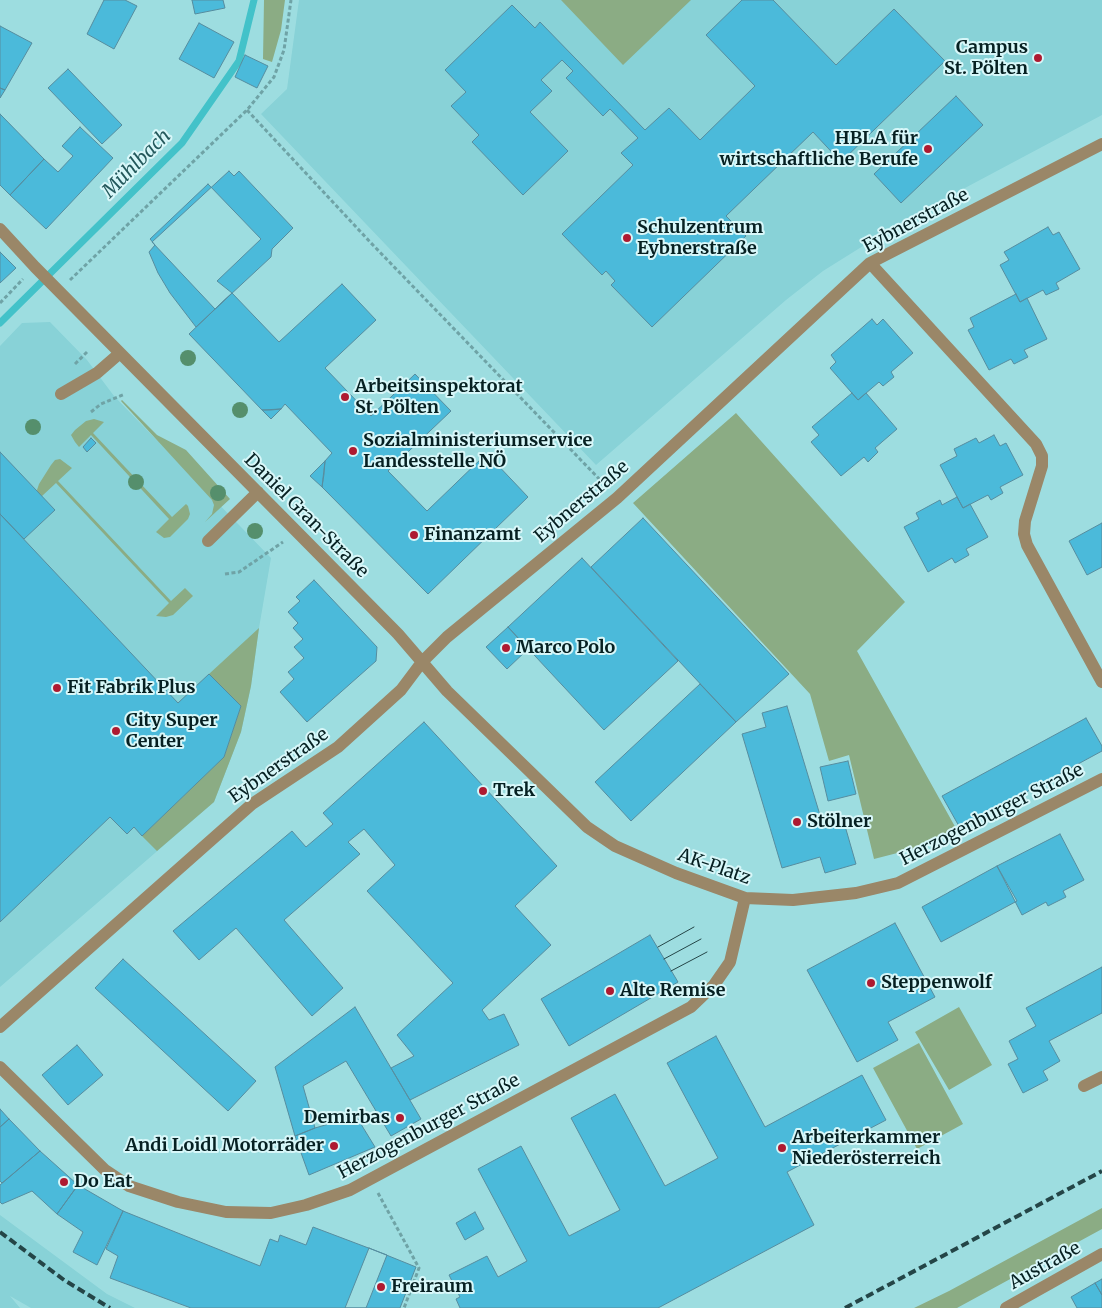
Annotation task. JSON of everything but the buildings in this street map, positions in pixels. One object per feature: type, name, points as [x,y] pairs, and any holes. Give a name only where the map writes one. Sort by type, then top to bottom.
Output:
[{"type":"street","name":"Eybnerstraße","points":[[0,1027],[252,804],[338,747],[401,690],[422,662],[448,637],[617,498],[870,263],[1102,144]]},
{"type":"street","name":"Daniel Gran-Straße","points":[[0,229],[35,267],[398,634],[447,691],[587,827]]},
{"type":"street","points":[[870,263],[1036,444],[1042,456],[1042,466],[1025,520],[1024,534],[1027,545],[1102,682]]},
{"type":"street","points":[[61,394],[97,373],[120,353]]},
{"type":"street","points":[[208,541],[258,492]]},
{"type":"street","name":"Herzogenburger Straße","points":[[898,883],[1102,779]]},
{"type":"street","name":"AK-Platz","points":[[587,827],[615,846],[647,861],[745,898],[793,900],[856,893],[898,883]]},
{"type":"street","name":"Herzogenburger Straße","points":[[0,1067],[106,1170],[129,1186],[161,1197],[226,1212],[271,1213],[306,1205],[350,1190],[691,1007],[714,986],[730,962],[745,898]]},
{"type":"street","points":[[1084,1086],[1102,1077]]},
{"type":"street","name":"Austraße","points":[[1006,1308],[1102,1254]]},
{"type":"path","points":[[59,290],[247,110],[274,77],[284,50],[290,0]]},
{"type":"path","points":[[247,110],[371,243],[617,498]]},
{"type":"path","points":[[0,303],[25,278]]},
{"type":"path","points":[[91,412],[101,404],[125,394]]},
{"type":"path","points":[[225,574],[239,572],[280,543],[299,533]]},
{"type":"path","points":[[371,1179],[419,1268],[404,1308]]},
{"type":"shaded area","name":"Schulzentrum Eybnerstraße","points":[[299,0],[1102,0],[1102,115],[903,221],[823,271],[786,300],[596,465],[261,114],[287,89]]},
{"type":"shaded area","points":[[50,322],[87,360],[114,396],[271,558],[251,686],[241,732],[214,802],[0,987],[0,346],[22,323]]},
{"type":"shaded area","points":[[0,1215],[107,1294],[135,1308],[31,1308],[10,1296],[20,1308],[0,1308]]},
{"type":"green space","points":[[264,0],[285,0],[281,30],[272,62],[263,59]]},
{"type":"green space","points":[[561,0],[691,0],[623,65]]},
{"type":"green space","points":[[122,400],[157,435],[186,450],[230,499],[205,522],[212,514],[214,505],[212,500]]},
{"type":"green space","points":[[736,413],[905,602],[857,651],[958,832],[909,850],[874,859],[849,755],[829,761],[810,694],[633,503]]},
{"type":"green space","points":[[94,419],[104,422],[93,433],[172,517],[186,504],[188,506],[190,514],[188,519],[170,537],[164,538],[156,532],[169,519],[91,435],[79,447],[75,442],[71,435],[75,430],[86,421]]},
{"type":"green space","points":[[60,459],[72,468],[58,481],[171,601],[185,588],[193,596],[173,615],[166,617],[156,616],[169,603],[56,483],[42,496],[39,495],[37,490],[39,484],[55,460]]},
{"type":"green space","points":[[259,628],[251,686],[241,732],[214,802],[157,851],[142,836],[224,757],[241,706],[209,674]]},
{"type":"green space","points":[[959,1007],[992,1065],[949,1090],[915,1032]]},
{"type":"green space","points":[[919,1043],[963,1124],[917,1149],[873,1068]]},
{"type":"green space","points":[[1102,1208],[1102,1229],[957,1308],[914,1308],[949,1291]]},
{"type":"waterway","name":"Mühlbach","points":[[0,323],[182,143],[239,61],[254,0]]},
{"type":"tram line","points":[[658,947],[694,927]]},
{"type":"tram line","points":[[664,959],[701,939]]},
{"type":"tram line","points":[[671,971],[707,952]]},
{"type":"railway","points":[[845,1308],[1102,1171]]},
{"type":"railway","points":[[0,1232],[64,1280],[110,1308]]},
{"type":"place","name":"Campus St. Pölten","points":[[1038,58]]},
{"type":"place","name":"HBLA für wirtschaftliche Berufe","points":[[928,149]]},
{"type":"place","name":"Schulzentrum Eybnerstraße","points":[[627,238]]},
{"type":"place","name":"Arbeitsinspektorat St. Pölten","points":[[345,397]]},
{"type":"place","name":"Sozialministeriumservice Landesstelle NÖ","points":[[353,451]]},
{"type":"place","name":"Finanzamt","points":[[414,535]]},
{"type":"place","name":"Marco Polo","points":[[506,648]]},
{"type":"place","name":"Fit Fabrik Plus","points":[[57,688]]},
{"type":"place","name":"City Super Center","points":[[116,731]]},
{"type":"place","name":"Trek","points":[[483,791]]},
{"type":"place","name":"Stölner","points":[[797,822]]},
{"type":"place","name":"Steppenwolf","points":[[871,983]]},
{"type":"place","name":"Alte Remise","points":[[610,991]]},
{"type":"place","name":"Demirbas","points":[[400,1118]]},
{"type":"place","name":"Andi Loidl Motorräder","points":[[334,1146]]},
{"type":"place","name":"Arbeiterkammer Niederösterreich","points":[[782,1148]]},
{"type":"place","name":"Do Eat","points":[[64,1182]]},
{"type":"place","name":"Freiraum","points":[[381,1287]]}]
